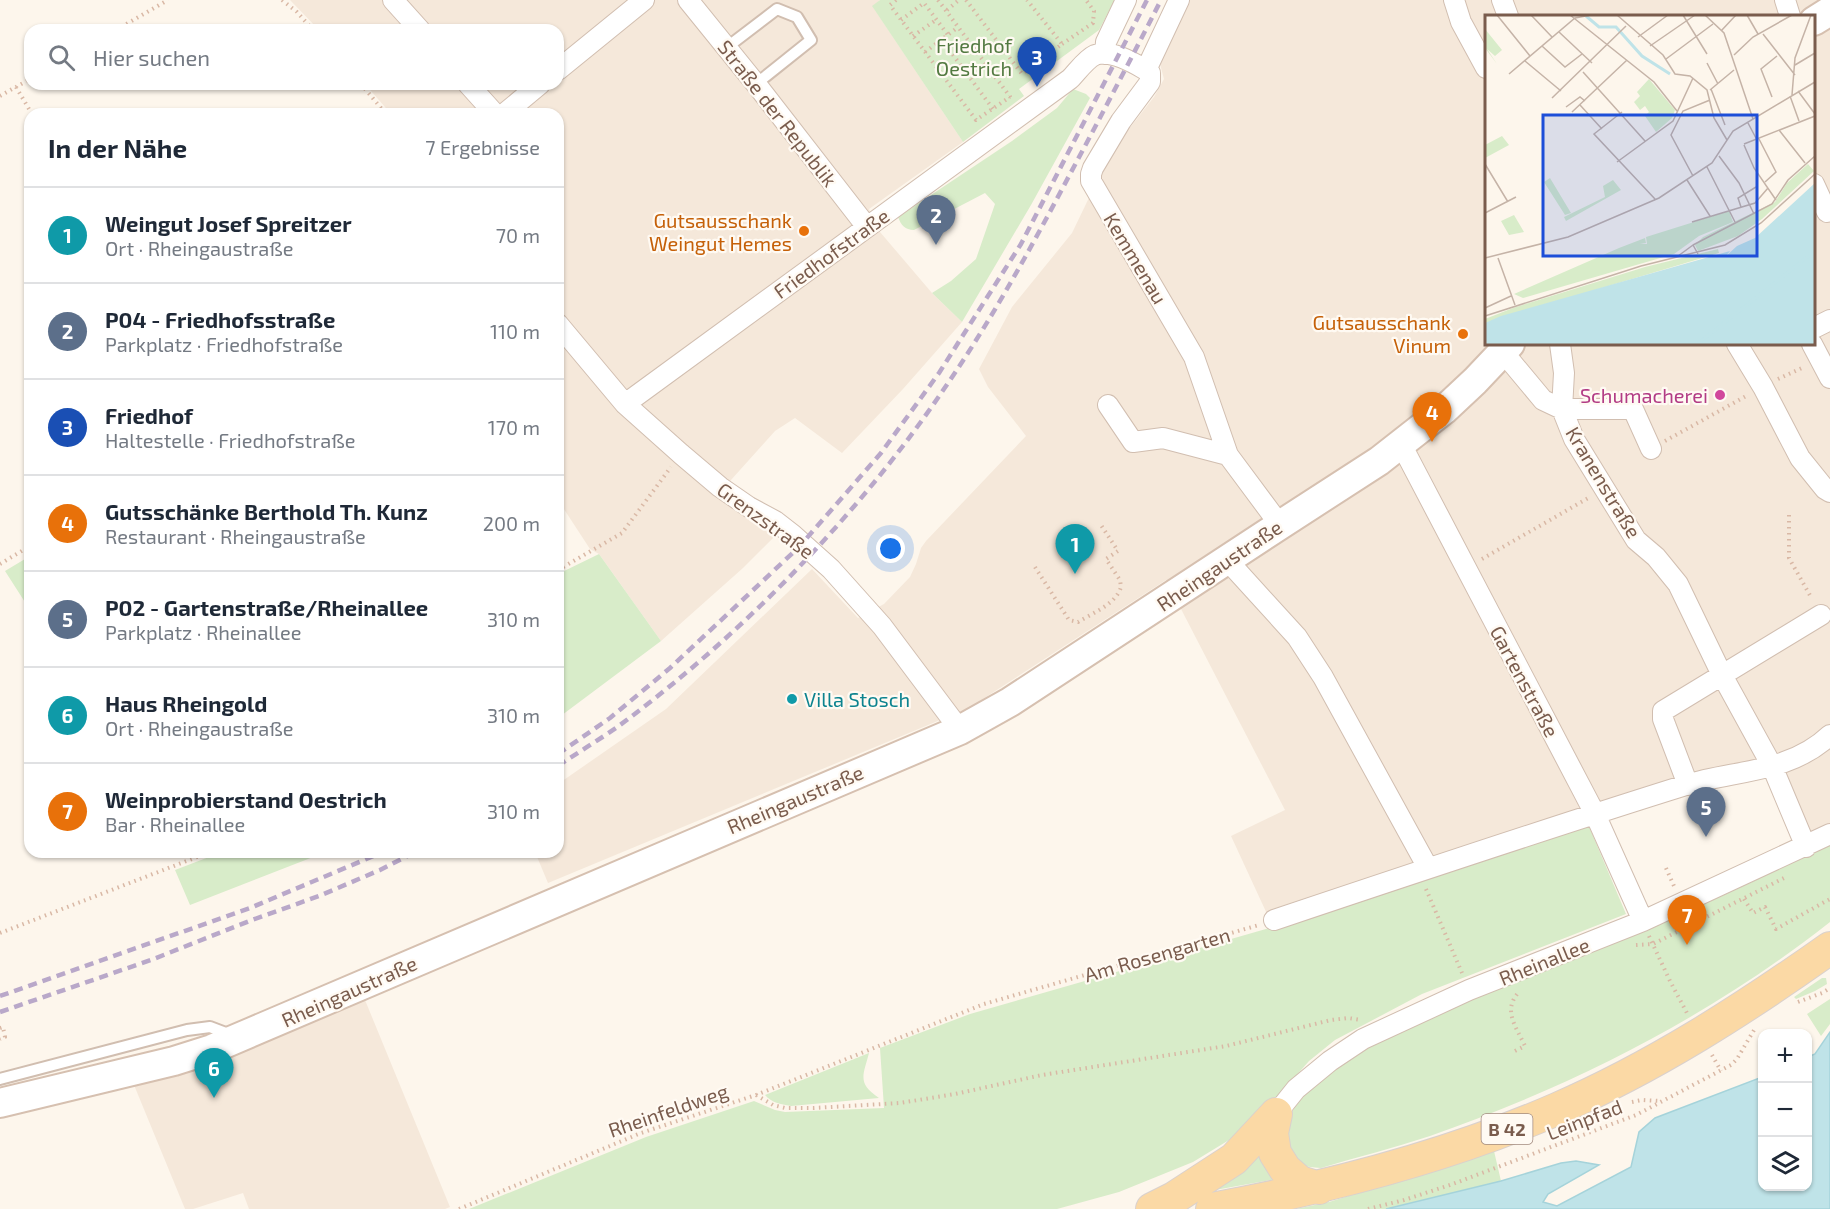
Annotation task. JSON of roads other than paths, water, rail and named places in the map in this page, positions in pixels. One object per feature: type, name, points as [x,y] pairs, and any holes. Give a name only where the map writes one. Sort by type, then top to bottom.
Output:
[{"type":"main road","points":[[1815,20],[1830,11]]},
{"type":"main road","name":"Rheingaustraße","points":[[0,1103],[174,1061],[212,1049],[960,730],[1010,702],[1379,461],[1444,410],[1506,348]]},
{"type":"main road","name":"B 42","points":[[1212,1209],[1319,1188],[1419,1159],[1557,1109],[1684,1044],[1785,980],[1830,948]]},
{"type":"main road","points":[[1276,1114],[1272,1133],[1275,1152],[1285,1170],[1300,1182],[1319,1188]]},
{"type":"main road","points":[[1152,1209],[1174,1198],[1234,1159],[1276,1114]]},
{"type":"street","points":[[393,0],[415,24]]},
{"type":"street","points":[[564,65],[644,0]]},
{"type":"street","name":"Straße der Republik","points":[[688,0],[867,227]]},
{"type":"street","points":[[1126,0],[1106,42],[1105,54],[1119,56],[1146,70],[1179,0]]},
{"type":"street","points":[[1454,0],[1461,22],[1481,47],[1485,64]]},
{"type":"street","points":[[1502,0],[1508,15]]},
{"type":"street","points":[[1785,0],[1790,15]]},
{"type":"street","name":"Friedhofstraße","points":[[626,404],[1070,79],[1094,56],[1105,54]]},
{"type":"street","name":"Kemmenau","points":[[1146,70],[1150,73],[1150,82],[1120,121],[1091,174],[1091,181],[1194,357],[1228,455],[1280,525]]},
{"type":"street","points":[[473,90],[490,108]]},
{"type":"street","points":[[511,108],[533,90]]},
{"type":"street","points":[[1815,187],[1824,214]]},
{"type":"street","points":[[1815,328],[1830,320]]},
{"type":"street","name":"Grenzstraße","points":[[564,331],[626,404],[681,454],[720,487],[775,521],[825,564],[882,626],[960,730]]},
{"type":"street","name":"Kranenstraße","points":[[1560,345],[1564,373],[1562,409],[1574,439],[1636,540],[1656,556],[1678,585],[1722,675],[1772,766],[1806,846]]},
{"type":"street","points":[[1738,345],[1763,387],[1800,458],[1830,492]]},
{"type":"street","name":"Kranenstraße","points":[[1506,348],[1543,400],[1562,409],[1633,409],[1651,449]]},
{"type":"street","points":[[1816,351],[1830,378]]},
{"type":"street","points":[[1108,405],[1133,442],[1163,438],[1228,455]]},
{"type":"street","name":"Gartenstraße","points":[[1401,444],[1595,814],[1643,921]]},
{"type":"street","points":[[1227,560],[1297,637],[1323,677],[1424,870]]},
{"type":"street","points":[[1688,785],[1663,719],[1664,711],[1821,615]]},
{"type":"street","points":[[1274,920],[1688,785],[1787,762],[1807,754],[1830,735]]},
{"type":"street","name":"Rheinallee","points":[[1276,1114],[1296,1089],[1330,1061],[1363,1039],[1469,990],[1643,921],[1830,834]]},
{"type":"lane","points":[[726,48],[777,9],[797,17],[811,40],[756,84]]},
{"type":"lane","points":[[0,1079],[187,1030],[210,1027],[238,1038]]},
{"type":"water","points":[[1830,1032],[1830,1209],[1386,1209],[1501,1181],[1561,1163],[1576,1161],[1599,1165],[1548,1194],[1543,1202],[1557,1206],[1631,1167],[1639,1132],[1655,1118],[1758,1079],[1758,1191],[1812,1191],[1812,1055]]},
{"type":"railway","points":[[564,750],[610,718],[670,668],[799,547],[881,453],[939,373],[1021,244],[1147,0]]},
{"type":"railway","points":[[564,762],[616,728],[662,692],[752,613],[836,527],[912,434],[963,361],[1026,256],[1161,0]]},
{"type":"railway","points":[[0,996],[250,908],[369,858]]},
{"type":"railway","points":[[0,1012],[151,960],[319,896],[403,858]]},
{"type":"place","name":"Friedhof","points":[[1037,87]]},
{"type":"place","name":"Gutsausschank Weingut Hemes","points":[[804,231]]},
{"type":"place","name":"P04 - Friedhofsstraße","points":[[936,245]]},
{"type":"place","name":"Gutsausschank Vinum","points":[[1463,334]]},
{"type":"place","name":"Schumacherei","points":[[1720,395]]},
{"type":"place","name":"Gutsschänke Berthold Th. Kunz","points":[[1432,442]]},
{"type":"place","name":"Weingut Josef Spreitzer","points":[[1075,574]]},
{"type":"place","name":"Villa Stosch","points":[[792,699]]},
{"type":"place","name":"P02 - Gartenstraße/Rheinallee","points":[[1706,837]]},
{"type":"place","name":"Weinprobierstand Oestrich","points":[[1687,945]]},
{"type":"place","name":"Haus Rheingold","points":[[214,1098]]},
{"type":"park label","name":"Friedhof Oestrich","points":[[974,56]]}]
